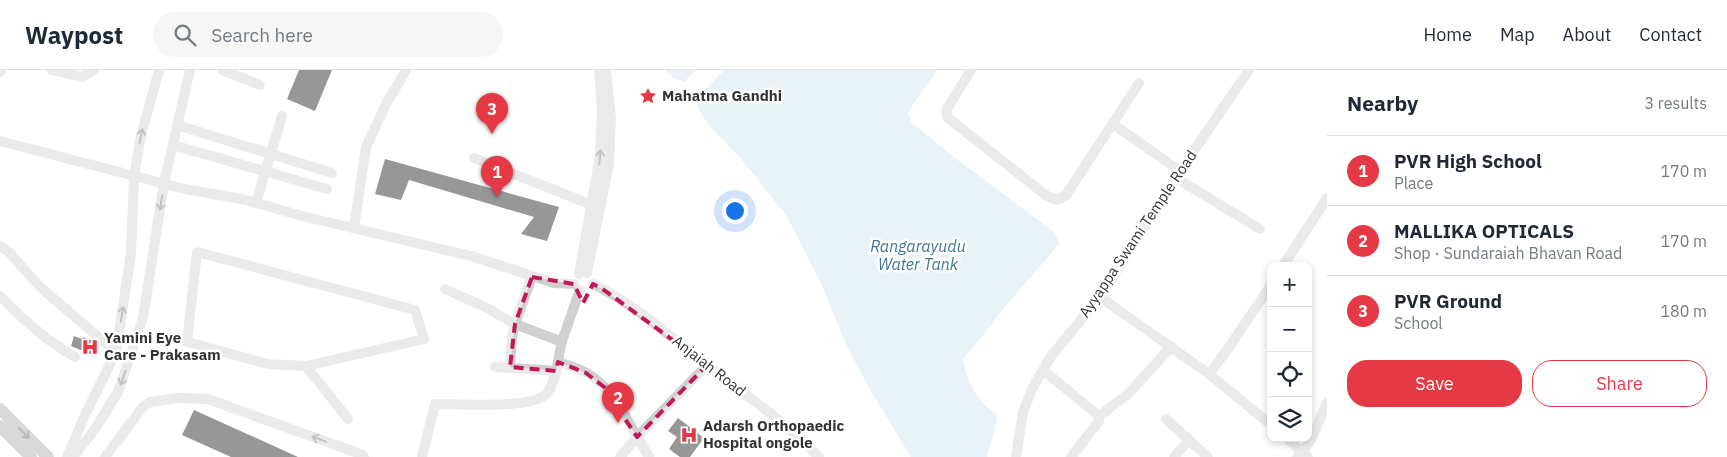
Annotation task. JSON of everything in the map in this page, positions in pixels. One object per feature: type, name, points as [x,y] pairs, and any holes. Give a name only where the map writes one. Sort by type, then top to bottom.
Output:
[{"type":"main road","points":[[0,409],[48,457]]},
{"type":"main road","points":[[0,426],[31,457]]},
{"type":"street","points":[[52,70],[82,77],[94,70]]},
{"type":"street","points":[[67,457],[116,352],[131,253],[134,176],[141,136],[159,70]]},
{"type":"street","points":[[73,457],[95,429],[118,392],[143,318],[164,183],[190,70]]},
{"type":"street","points":[[222,70],[260,85]]},
{"type":"street","points":[[354,228],[366,147],[385,106],[406,70]]},
{"type":"street","points":[[583,273],[600,156],[602,111],[599,70]]},
{"type":"street","points":[[422,457],[435,404],[512,404],[544,396],[549,389],[557,366],[577,287],[574,278],[583,273],[609,164],[611,119],[606,70]]},
{"type":"street","points":[[971,70],[948,106],[946,111],[948,118],[1053,200],[1066,195],[1139,83]]},
{"type":"street","name":"Ayyappa Swami Temple Road","points":[[1016,457],[1023,412],[1032,389],[1052,355],[1100,296],[1178,175],[1250,70]]},
{"type":"street","points":[[256,203],[282,116]]},
{"type":"street","points":[[1113,124],[1178,175],[1260,229]]},
{"type":"street","points":[[177,126],[332,173]]},
{"type":"street","points":[[0,142],[185,189],[242,198],[302,216],[471,256],[532,277],[588,290],[593,284],[593,280],[583,273]]},
{"type":"street","points":[[173,145],[327,189]]},
{"type":"street","points":[[474,158],[592,204]]},
{"type":"street","points":[[1286,262],[1327,198]]},
{"type":"street","points":[[0,246],[8,251],[40,287],[116,352]]},
{"type":"street","points":[[306,366],[424,339],[415,310],[197,252],[188,342],[268,364],[306,366],[348,419]]},
{"type":"street","points":[[510,367],[515,324],[532,277]]},
{"type":"street","name":"Anjaiah Road","points":[[593,284],[615,296],[707,365],[788,428],[819,457]]},
{"type":"street","points":[[445,289],[515,324],[562,342]]},
{"type":"street","points":[[1209,374],[1267,291]]},
{"type":"street","points":[[0,296],[38,332],[54,345],[75,357]]},
{"type":"street","points":[[1100,296],[1209,374],[1267,422]]},
{"type":"street","points":[[1070,457],[1099,421],[1099,416],[1128,394],[1171,347]]},
{"type":"street","points":[[620,457],[707,365]]},
{"type":"street","points":[[495,367],[557,366],[586,373],[604,387],[618,404],[648,457]]},
{"type":"street","points":[[1043,370],[1099,416]]},
{"type":"street","points":[[105,457],[142,407],[150,402],[178,398],[208,399],[363,455],[364,457]]},
{"type":"street","points":[[1290,442],[1303,455],[1327,403]]},
{"type":"street","points":[[1166,419],[1208,457]]},
{"type":"street","points":[[1174,457],[1189,440]]},
{"type":"highlighted area","points":[[532,277],[574,284],[583,303],[593,284],[707,365],[637,437],[604,387],[586,373],[558,362],[556,371],[510,367],[515,324]]},
{"type":"water","points":[[665,70],[696,70],[684,82],[672,77]]},
{"type":"water","name":"Rangarayudu Water Tank","points":[[724,70],[937,70],[908,112],[911,122],[955,158],[1054,232],[1059,243],[1054,250],[963,359],[974,391],[984,404],[997,414],[995,430],[987,457],[911,457],[869,388],[847,346],[819,279],[786,215],[742,160],[708,124],[697,107],[698,97]]},
{"type":"building","points":[[299,70],[332,70],[315,111],[287,99]]},
{"type":"building","points":[[385,159],[559,207],[547,241],[521,234],[534,217],[409,180],[401,200],[375,194]]},
{"type":"building","points":[[74,336],[93,341],[99,346],[95,356],[71,346]]},
{"type":"building","points":[[194,410],[298,457],[231,457],[182,435]]},
{"type":"building","points":[[678,418],[704,438],[690,457],[680,457],[669,449],[677,437],[668,431]]},
{"type":"place","name":"Mahatma Gandhi","points":[[648,96]]},
{"type":"place","name":"PVR Ground","points":[[492,134]]},
{"type":"place","name":"PVR High School","points":[[497,197]]},
{"type":"place","name":"Yamini Eye Care - Prakasam","points":[[90,347]]},
{"type":"place","name":"MALLIKA OPTICALS","points":[[618,423]]},
{"type":"place","name":"Adarsh Orthopaedic Hospital ongole","points":[[689,435]]}]
